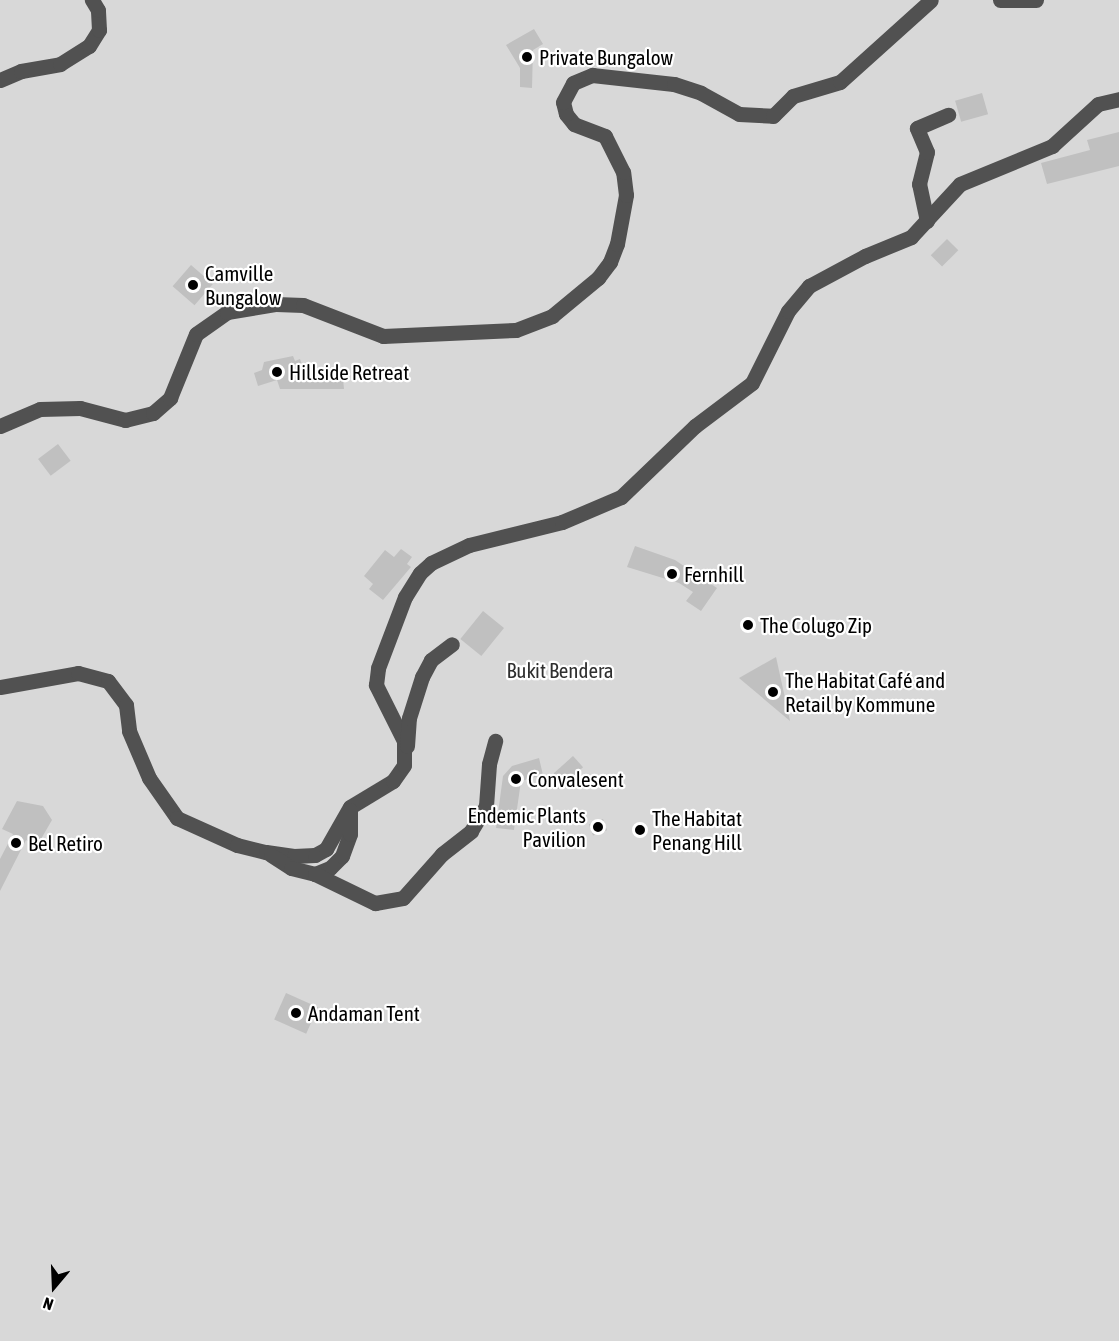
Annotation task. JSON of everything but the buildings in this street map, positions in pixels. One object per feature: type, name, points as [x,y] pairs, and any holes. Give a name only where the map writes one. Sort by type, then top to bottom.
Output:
[{"type":"street","points":[[0,80],[21,70],[60,64],[90,46],[99,30],[98,10],[92,0]]},
{"type":"street","points":[[0,426],[40,409],[81,408],[125,420],[153,413],[170,398],[196,334],[227,312],[276,304],[303,305],[383,336],[516,330],[552,316],[598,278],[610,262],[617,244],[626,195],[624,172],[605,136],[574,124],[566,114],[563,102],[573,83],[592,75],[674,84],[700,93],[739,114],[774,116],[793,96],[840,82],[931,0]]},
{"type":"street","points":[[1000,0],[1036,0]]},
{"type":"street","points":[[406,752],[376,685],[378,668],[405,597],[420,573],[431,563],[469,545],[562,522],[621,498],[695,426],[752,382],[788,310],[809,286],[865,256],[911,237],[960,184],[1052,146],[1098,104],[1119,99]]},
{"type":"street","points":[[927,221],[920,184],[927,152],[917,128],[948,115]]},
{"type":"street","points":[[0,687],[78,673],[108,681],[126,705],[134,744],[149,778],[167,807],[177,818],[237,846],[294,856],[315,855],[327,849],[350,807],[400,775],[406,752],[409,718],[422,677],[431,660],[452,644]]},
{"type":"street","points":[[266,852],[291,868],[315,874],[375,903],[403,898],[442,854],[471,831],[486,807],[489,764],[495,741]]},
{"type":"street","points":[[315,874],[330,868],[342,856],[350,834],[350,807]]},
{"type":"green space","name":"Bukit Bendera","points":[[0,0],[1119,0],[1119,1341],[0,1341]]},
{"type":"place","name":"Private Bungalow","points":[[527,57]]},
{"type":"place","name":"Camville Bungalow","points":[[193,285]]},
{"type":"place","name":"Hillside Retreat","points":[[277,372]]},
{"type":"place","name":"Fernhill","points":[[672,574]]},
{"type":"place","name":"The Colugo Zip","points":[[748,625]]},
{"type":"place","name":"The Habitat Café and Retail by Kommune","points":[[773,692]]},
{"type":"place","name":"Convalesent","points":[[516,779]]},
{"type":"place","name":"Endemic Plants Pavilion","points":[[598,827]]},
{"type":"place","name":"The Habitat Penang Hill","points":[[640,830]]},
{"type":"place","name":"Bel Retiro","points":[[16,843]]},
{"type":"place","name":"Andaman Tent","points":[[296,1013]]}]
